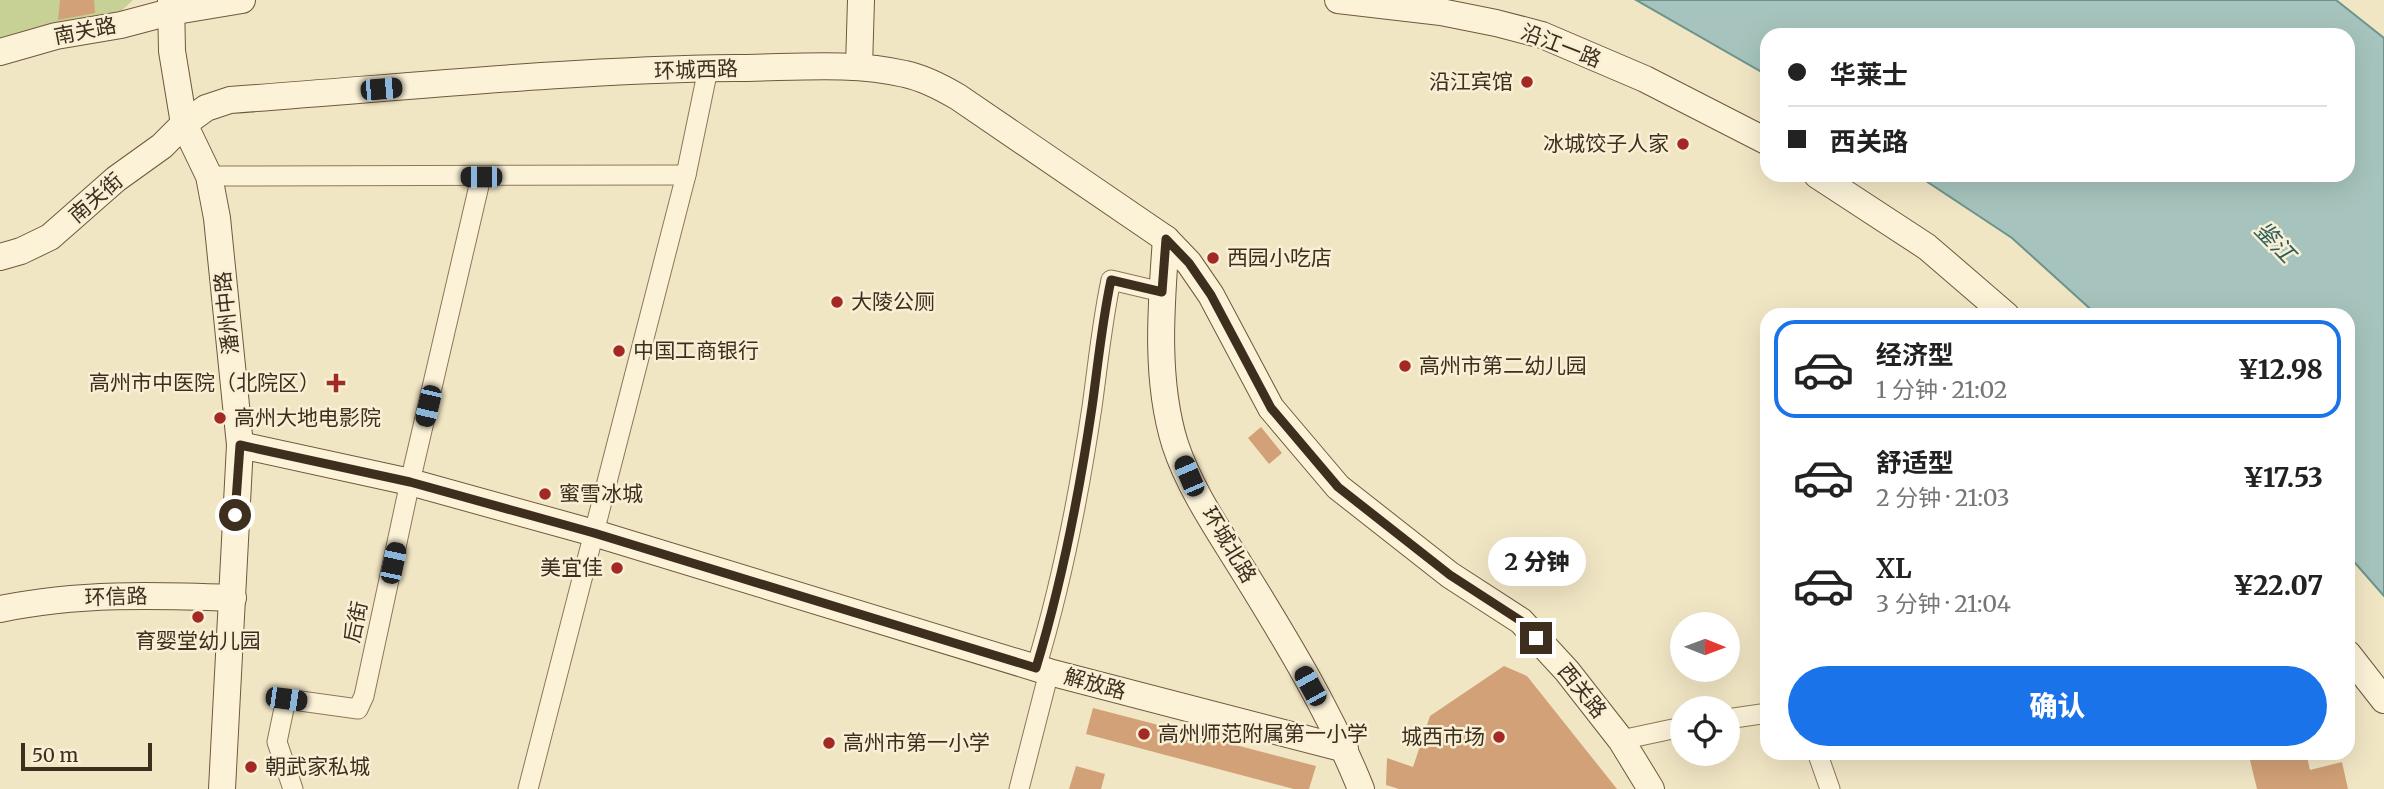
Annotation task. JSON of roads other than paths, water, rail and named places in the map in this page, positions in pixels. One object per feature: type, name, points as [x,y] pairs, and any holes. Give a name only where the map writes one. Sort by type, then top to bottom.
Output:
[{"type":"street","name":"南关路","points":[[0,52],[55,36],[121,25],[176,4],[242,0]]},
{"type":"street","points":[[859,67],[861,0]]},
{"type":"street","name":"沿江一路","points":[[1338,0],[1441,12],[1542,35],[1645,79],[1760,138]]},
{"type":"street","name":"潘州中路","points":[[176,4],[176,82],[184,124],[209,176],[217,218],[240,445],[222,789]]},
{"type":"street","name":"环城西路","points":[[184,124],[206,108],[230,100],[528,77],[708,69],[859,67],[906,74],[941,87],[1166,239]]},
{"type":"street","points":[[528,789],[686,175],[708,69]]},
{"type":"street","name":"南关街","points":[[0,257],[50,237],[116,179],[162,146],[184,124]]},
{"type":"street","points":[[209,176],[686,175]]},
{"type":"street","name":"后街","points":[[293,789],[277,743],[286,699],[358,709],[364,696],[410,482],[481,177]]},
{"type":"street","points":[[1828,182],[1927,247],[1998,308]]},
{"type":"street","name":"环城北路","points":[[1166,239],[1162,292],[1163,381],[1176,446],[1189,476],[1345,749],[1361,789]]},
{"type":"street","name":"西关路","points":[[1166,239],[1189,263],[1211,295],[1271,408],[1338,487],[1450,575],[1521,621],[1567,671],[1621,740],[1651,789]]},
{"type":"street","points":[[1019,789],[1063,570],[1090,419],[1101,326],[1111,280],[1162,292]]},
{"type":"street","name":"解放路","points":[[240,445],[410,482],[594,533],[1043,670],[1345,749]]},
{"type":"street","name":"环信路","points":[[0,609],[32,603],[115,596],[233,598]]},
{"type":"street","points":[[2355,663],[2384,700]]},
{"type":"street","points":[[1740,717],[1760,714]]},
{"type":"street","points":[[1621,740],[1670,730]]},
{"type":"street","points":[[1820,760],[1830,789]]},
{"type":"water","name":"鉴江","points":[[1636,0],[2336,0],[2384,38],[2384,596],[2355,563],[2355,308],[2089,308],[2012,238],[1928,182],[2355,182],[2355,28],[1760,28],[1760,71]]},
{"type":"place","name":"沿江宾馆","points":[[1527,82]]},
{"type":"place","name":"冰城饺子人家","points":[[1683,144]]},
{"type":"place","name":"西园小吃店","points":[[1213,258]]},
{"type":"place","name":"大陵公厕","points":[[837,302]]},
{"type":"place","name":"中国工商银行","points":[[619,351]]},
{"type":"place","name":"高州市第二幼儿园","points":[[1405,366]]},
{"type":"place","name":"高州市中医院（北院区）","points":[[336,383]]},
{"type":"place","name":"高州大地电影院","points":[[220,418]]},
{"type":"place","name":"蜜雪冰城","points":[[545,494]]},
{"type":"place","name":"美宜佳","points":[[617,568]]},
{"type":"place","name":"育婴堂幼儿园","points":[[198,617]]},
{"type":"place","name":"高州师范附属第一小学","points":[[1144,734]]},
{"type":"place","name":"城西市场","points":[[1499,737]]},
{"type":"place","name":"高州市第一小学","points":[[829,743]]},
{"type":"place","name":"朝武家私城","points":[[251,767]]}]
